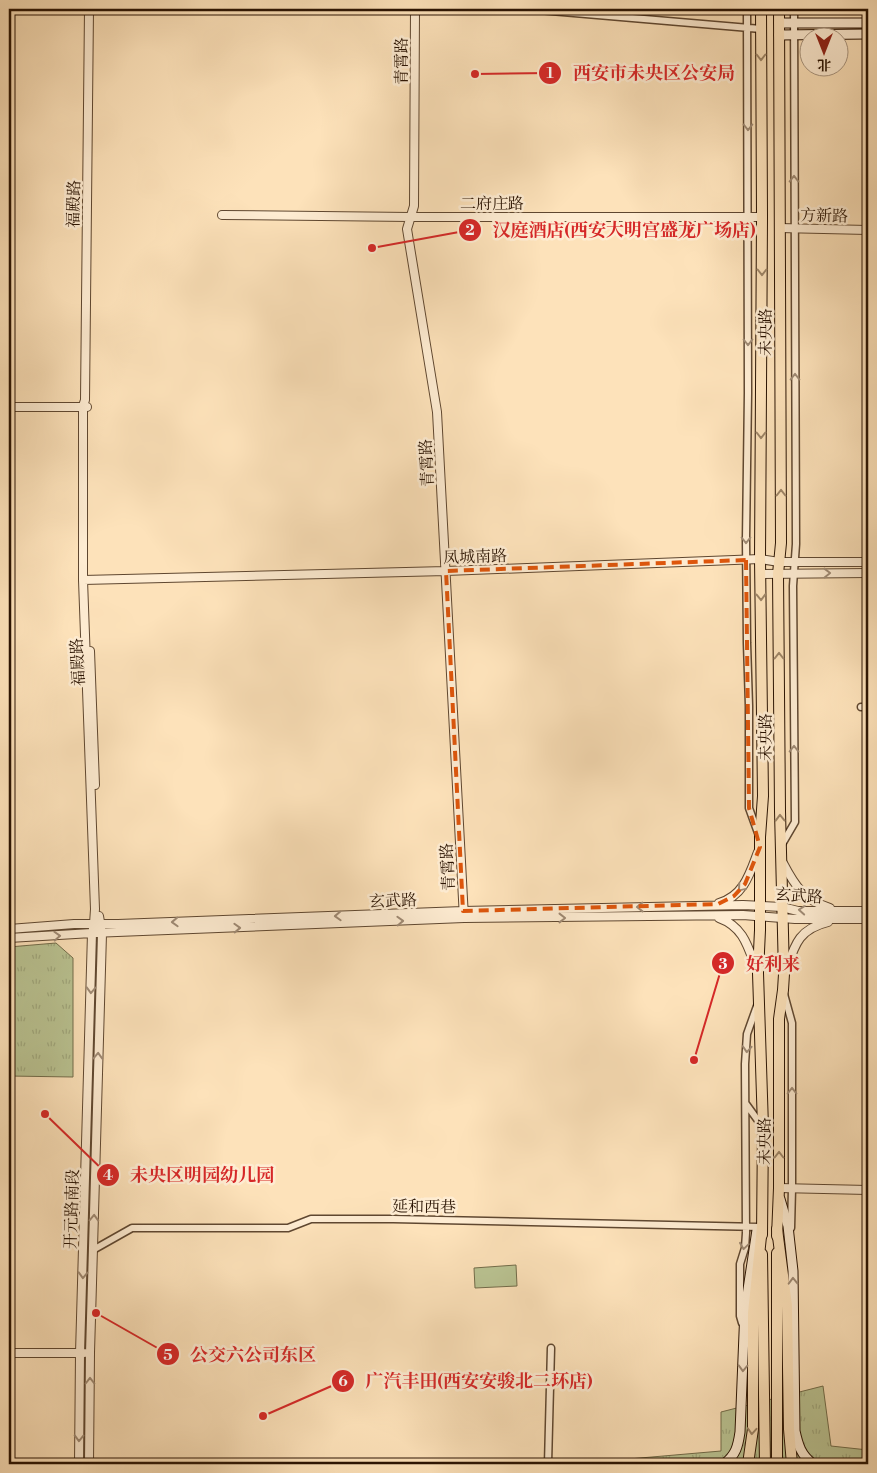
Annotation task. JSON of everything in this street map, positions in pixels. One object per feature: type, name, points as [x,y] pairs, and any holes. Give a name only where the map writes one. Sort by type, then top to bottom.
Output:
[{"type":"main road","name":"未央路","points":[[761,9],[760,574],[763,796],[760,842],[758,1002],[763,1127],[763,1198],[760,1227],[764,1337],[764,1464]]},
{"type":"main road","name":"未央路","points":[[777,1464],[776,1344],[779,1192],[779,1019],[784,974],[778,574],[781,534],[779,9]]},
{"type":"main road","points":[[779,23],[868,23]]},
{"type":"main road","points":[[779,35],[868,34]]},
{"type":"main road","points":[[779,1192],[788,1226],[793,1272],[795,1430],[804,1457],[813,1464]]},
{"type":"main road","points":[[748,1464],[752,1429],[753,1312],[760,1227]]},
{"type":"main road","points":[[724,1464],[734,1455],[739,1444],[744,1310],[760,1227]]},
{"type":"main road","points":[[777,1229],[787,1306],[789,1429],[792,1464]]},
{"type":"street","name":"福殿路","points":[[90,9],[85,404],[85,580],[97,924]]},
{"type":"street","name":"青霄路","points":[[415,9],[414,206],[407,228],[437,412],[463,915]]},
{"type":"street","points":[[527,9],[761,29]]},
{"type":"street","points":[[701,906],[727,901],[734,896],[748,878],[760,842],[749,808],[746,560],[748,9]]},
{"type":"street","points":[[781,847],[795,822],[794,9]]},
{"type":"street","name":"二府庄路","points":[[222,215],[762,217]]},
{"type":"street","name":"方新路","points":[[779,228],[868,230]]},
{"type":"street","points":[[9,407],[85,404]]},
{"type":"street","name":"凤城南路","points":[[85,580],[446,571],[760,559],[779,562],[868,562]]},
{"type":"street","points":[[760,574],[868,573]]},
{"type":"street","points":[[781,859],[795,885],[807,897],[840,915]]},
{"type":"street","name":"玄武路","points":[[9,929],[74,924],[463,915],[701,906],[760,911],[782,918],[840,915],[868,911]]},
{"type":"street","name":"玄武路","points":[[9,938],[463,915],[707,916],[760,911],[782,906],[798,911],[868,919]]},
{"type":"street","points":[[784,974],[800,936],[805,931],[840,915]]},
{"type":"street","points":[[707,916],[728,921],[736,927],[746,941],[758,973]]},
{"type":"street","name":"开元路南段","points":[[79,1464],[80,1354],[92,933],[97,924]]},
{"type":"street","name":"开元路南段","points":[[89,1464],[90,1353],[102,934],[97,924]]},
{"type":"street","points":[[783,990],[792,1023],[792,1189],[790,1244]]},
{"type":"street","points":[[744,1334],[740,1316],[740,1264],[745,1248],[746,1227],[747,1034],[758,1002]]},
{"type":"street","points":[[746,1102],[763,1127]]},
{"type":"street","points":[[778,1137],[792,1117]]},
{"type":"street","points":[[779,1192],[792,1189],[868,1190]]},
{"type":"street","name":"延和西巷","points":[[93,1250],[132,1228],[288,1228],[311,1219],[760,1227]]},
{"type":"street","points":[[548,1464],[551,1348]]},
{"type":"street","points":[[9,1353],[90,1353]]},
{"type":"highlighted area","points":[[746,560],[749,808],[760,847],[745,884],[734,896],[718,904],[463,911],[446,571]]},
{"type":"green space","points":[[56,943],[73,958],[73,1077],[9,1076],[9,947]]},
{"type":"green space","points":[[516,1265],[517,1286],[475,1288],[474,1268]]},
{"type":"green space","points":[[823,1386],[831,1446],[868,1450],[868,1464],[571,1464],[721,1451],[721,1412]]},
{"type":"place","name":"西安市未央区公安局","points":[[475,74]]},
{"type":"place","name":"汉庭酒店(西安大明宫盛龙广场店)","points":[[372,248]]},
{"type":"place","name":"好利来","points":[[694,1060]]},
{"type":"place","name":"未央区明园幼儿园","points":[[45,1114]]},
{"type":"place","name":"公交六公司东区","points":[[96,1313]]},
{"type":"place","name":"广汽丰田(西安安骏北二环店)","points":[[263,1416]]}]
